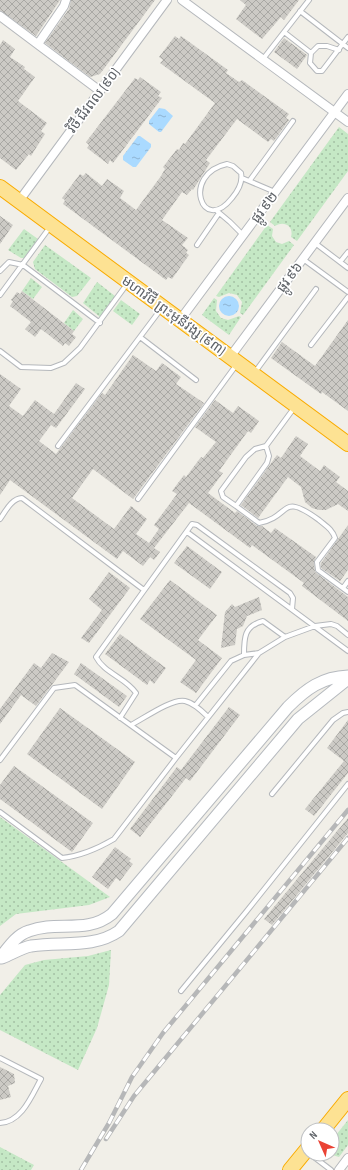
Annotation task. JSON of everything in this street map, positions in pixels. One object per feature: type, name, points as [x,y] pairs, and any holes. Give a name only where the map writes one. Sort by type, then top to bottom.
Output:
[{"type":"highway","name":"មហាវិថី ព្រះមុនីវង្ស (៩៣)","points":[[0,187],[348,444]]},
{"type":"highway","points":[[329,1122],[348,1099]]},
{"type":"highway","points":[[290,1170],[300,1159]]},
{"type":"street","points":[[38,44],[64,6],[66,0]]},
{"type":"street","name":"វិថី ជីវពល (៩០)","points":[[18,201],[167,0]]},
{"type":"street","points":[[182,0],[348,122]]},
{"type":"street","points":[[0,16],[100,91]]},
{"type":"street","name":"ផ្លូវ ៩២","points":[[180,320],[348,94]]},
{"type":"street","name":"ផ្លូវ ៩៦","points":[[234,360],[303,258],[348,198]]},
{"type":"street","points":[[0,959],[17,938],[28,931],[101,922],[112,914],[300,695],[322,680],[333,677],[348,676]]},
{"type":"street","points":[[0,959],[32,946],[97,942],[110,938],[120,931],[298,719],[348,679]]},
{"type":"street","points":[[175,840],[188,850]]},
{"type":"street","points":[[339,1170],[348,1158]]},
{"type":"lane","points":[[263,59],[308,0]]},
{"type":"lane","points":[[300,11],[348,48]]},
{"type":"lane","points":[[284,32],[311,53]]},
{"type":"lane","points":[[339,50],[318,46],[311,53],[310,64],[317,71],[322,71],[339,50],[348,37]]},
{"type":"lane","points":[[250,180],[293,122]]},
{"type":"lane","points":[[197,245],[218,212],[234,196],[241,184],[242,178],[238,169],[227,164],[219,166],[206,177],[199,193],[200,200],[205,206],[218,212],[230,222],[243,236]]},
{"type":"lane","points":[[242,178],[250,180],[275,193]]},
{"type":"lane","points":[[0,294],[52,225]]},
{"type":"lane","points":[[314,243],[348,268]]},
{"type":"lane","points":[[340,262],[348,252]]},
{"type":"lane","points":[[303,258],[348,292]]},
{"type":"lane","points":[[0,271],[9,262],[23,265],[100,323]]},
{"type":"lane","points":[[0,351],[21,367],[51,368],[64,363],[80,348],[129,282]]},
{"type":"lane","points":[[253,374],[316,289]]},
{"type":"lane","points":[[311,345],[348,297]]},
{"type":"lane","points":[[58,446],[162,307]]},
{"type":"lane","points":[[140,337],[196,380]]},
{"type":"lane","points":[[138,499],[234,360]]},
{"type":"lane","points":[[296,406],[266,446],[255,449],[246,457],[221,491],[223,497],[259,523],[264,522],[289,507],[295,506],[302,508],[333,531],[335,538],[317,562],[318,570],[348,592]]},
{"type":"lane","points":[[236,506],[267,463],[269,456],[266,446]]},
{"type":"lane","points":[[0,519],[12,502],[18,498],[22,498],[144,590]]},
{"type":"lane","points":[[120,718],[136,693],[132,686],[100,664],[96,657],[192,524],[197,524],[290,593],[293,598],[292,609]]},
{"type":"lane","points":[[187,532],[348,651]]},
{"type":"lane","points":[[343,588],[348,581]]},
{"type":"lane","points":[[244,655],[244,636],[249,627],[256,622],[263,621],[285,637]]},
{"type":"lane","points":[[0,812],[62,858],[76,857],[99,848],[114,839],[259,653],[285,637],[315,626],[331,624],[337,626],[348,635]]},
{"type":"lane","points":[[195,706],[231,661],[244,655],[259,653]]},
{"type":"lane","points":[[0,760],[54,688],[75,685],[176,758]]},
{"type":"lane","points":[[131,725],[175,701],[185,701],[195,706],[208,717]]},
{"type":"lane","points":[[272,794],[333,720],[343,713],[348,712]]},
{"type":"lane","points":[[181,991],[348,784]]},
{"type":"lane","points":[[0,1058],[41,1079],[23,1111],[6,1123],[0,1123]]},
{"type":"lane","points":[[321,1162],[331,1170]]},
{"type":"green space","points":[[339,127],[348,134],[348,171],[297,241],[291,237],[292,233],[288,226],[285,224],[279,224],[275,226],[270,222]]},
{"type":"green space","points":[[267,225],[273,229],[272,236],[276,242],[282,244],[289,241],[294,245],[243,315],[240,313],[242,302],[237,295],[229,293],[219,297],[216,296]]},
{"type":"green space","points":[[24,229],[38,239],[24,258],[21,258],[8,250]]},
{"type":"green space","points":[[45,245],[91,278],[77,296],[72,297],[35,269],[33,262]]},
{"type":"green space","points":[[31,278],[42,287],[33,299],[22,291]]},
{"type":"green space","points":[[97,282],[115,296],[100,317],[83,303]]},
{"type":"green space","points":[[214,298],[217,300],[216,311],[221,318],[228,320],[239,316],[241,317],[229,335],[202,315]]},
{"type":"green space","points":[[121,300],[140,314],[132,325],[113,311]]},
{"type":"green space","points":[[73,310],[83,319],[74,331],[64,323]]},
{"type":"green space","points":[[0,817],[110,897],[89,905],[16,914],[0,926]]},
{"type":"green space","points":[[111,950],[109,985],[97,1028],[78,1070],[0,1030],[0,995],[25,965],[44,960],[88,956]]},
{"type":"green space","points":[[348,1120],[348,1145],[340,1156],[340,1130]]},
{"type":"green space","points":[[0,1147],[34,1165],[31,1170],[0,1170]]},
{"type":"water","points":[[159,108],[165,109],[173,116],[161,132],[149,124],[149,121]]},
{"type":"water","points":[[138,136],[151,144],[151,147],[136,167],[133,167],[123,160],[123,156]]},
{"type":"water","points":[[229,296],[236,299],[239,306],[236,313],[229,316],[222,313],[219,306],[222,299]]},
{"type":"building","points":[[0,0],[60,0],[36,36],[0,11]]},
{"type":"building","points":[[71,0],[155,0],[100,74],[90,77],[45,43],[69,9]]},
{"type":"building","points":[[240,0],[299,0],[284,20],[281,17],[262,39],[236,19],[246,5]]},
{"type":"building","points":[[175,36],[179,39],[181,36],[228,70],[226,73],[239,82],[242,80],[289,114],[286,118],[289,120],[274,141],[271,139],[268,142],[237,119],[206,160],[210,163],[193,190],[192,189],[187,195],[182,192],[162,220],[188,238],[182,245],[188,250],[186,253],[189,255],[172,279],[168,277],[166,280],[63,204],[65,200],[62,198],[80,174],[83,176],[86,173],[102,186],[107,179],[124,191],[120,198],[136,210],[161,176],[165,169],[163,167],[177,149],[179,150],[183,143],[185,144],[215,103],[160,63],[163,60],[159,57]]},
{"type":"building","points":[[284,38],[307,55],[297,69],[274,52]]},
{"type":"building","points":[[3,40],[15,49],[10,57],[25,67],[24,69],[35,77],[18,101],[47,123],[41,131],[45,134],[31,156],[29,154],[16,170],[0,158],[0,45]]},
{"type":"building","points":[[140,77],[161,92],[158,96],[162,98],[113,163],[110,160],[108,164],[87,148],[89,145],[86,142],[135,78],[138,80]]},
{"type":"building","points":[[0,216],[13,225],[0,244]]},
{"type":"building","points":[[22,291],[74,331],[72,334],[76,337],[69,346],[65,343],[63,346],[41,329],[35,337],[25,329],[31,322],[10,306],[13,301],[11,300],[17,292],[20,294]]},
{"type":"building","points":[[348,320],[348,411],[322,392],[321,394],[271,358],[282,342],[315,366]]},
{"type":"building","points":[[133,355],[156,371],[162,363],[181,377],[176,384],[204,403],[133,499],[93,469],[72,498],[114,529],[131,506],[147,519],[136,534],[149,543],[159,529],[154,525],[177,494],[172,491],[184,475],[186,477],[201,457],[203,458],[216,442],[195,427],[215,400],[233,413],[238,406],[259,421],[251,433],[248,431],[219,471],[223,473],[208,493],[235,513],[237,511],[257,526],[262,526],[271,533],[275,528],[316,557],[314,562],[315,572],[348,597],[348,621],[302,586],[304,583],[252,545],[250,548],[189,503],[154,548],[160,552],[154,560],[150,557],[143,566],[123,551],[117,559],[10,480],[0,495],[0,374],[21,389],[9,406],[23,416],[35,400],[54,414],[76,383],[85,389],[56,428],[51,425],[39,441],[56,454],[102,393],[105,395]]},
{"type":"building","points":[[296,436],[308,444],[300,456],[320,471],[324,465],[340,477],[336,482],[348,491],[348,511],[338,504],[326,510],[312,508],[305,502],[301,487],[288,477],[258,518],[241,505],[277,455],[281,458]]},
{"type":"building","points":[[348,525],[348,570],[340,581],[321,568],[321,563]]},
{"type":"building","points":[[187,546],[222,572],[210,589],[174,563]]},
{"type":"building","points":[[109,572],[130,588],[89,643],[81,638],[102,610],[89,599]]},
{"type":"building","points":[[170,580],[217,615],[198,640],[222,658],[196,693],[180,682],[196,660],[140,619]]},
{"type":"building","points":[[259,597],[262,610],[247,616],[243,626],[237,629],[235,645],[221,648],[225,612],[232,604],[235,607]]},
{"type":"building","points":[[120,634],[166,668],[154,684],[150,680],[147,685],[105,654]]},
{"type":"building","points":[[52,653],[69,662],[36,706],[21,695],[0,724],[0,709],[34,663],[41,668]]},
{"type":"building","points":[[81,663],[127,696],[119,707],[74,674]]},
{"type":"building","points":[[229,707],[240,715],[190,781],[186,778],[140,837],[130,829],[177,767],[181,770]]},
{"type":"building","points":[[60,708],[135,762],[102,809],[27,754]]},
{"type":"building","points":[[348,720],[348,773],[314,816],[305,809],[344,761],[327,748]]},
{"type":"building","points":[[14,766],[93,823],[72,852],[0,799],[0,785]]},
{"type":"building","points":[[348,818],[348,833],[272,925],[264,919]]},
{"type":"building","points":[[115,847],[131,859],[129,861],[133,864],[120,881],[116,878],[108,889],[92,877]]},
{"type":"building","points":[[0,1067],[14,1074],[15,1083],[8,1086],[11,1097],[0,1100]]},
{"type":"railway","points":[[81,1170],[109,1123],[132,1077],[163,1033],[348,810]]},
{"type":"railway","points":[[106,1139],[134,1096],[348,838]]}]
